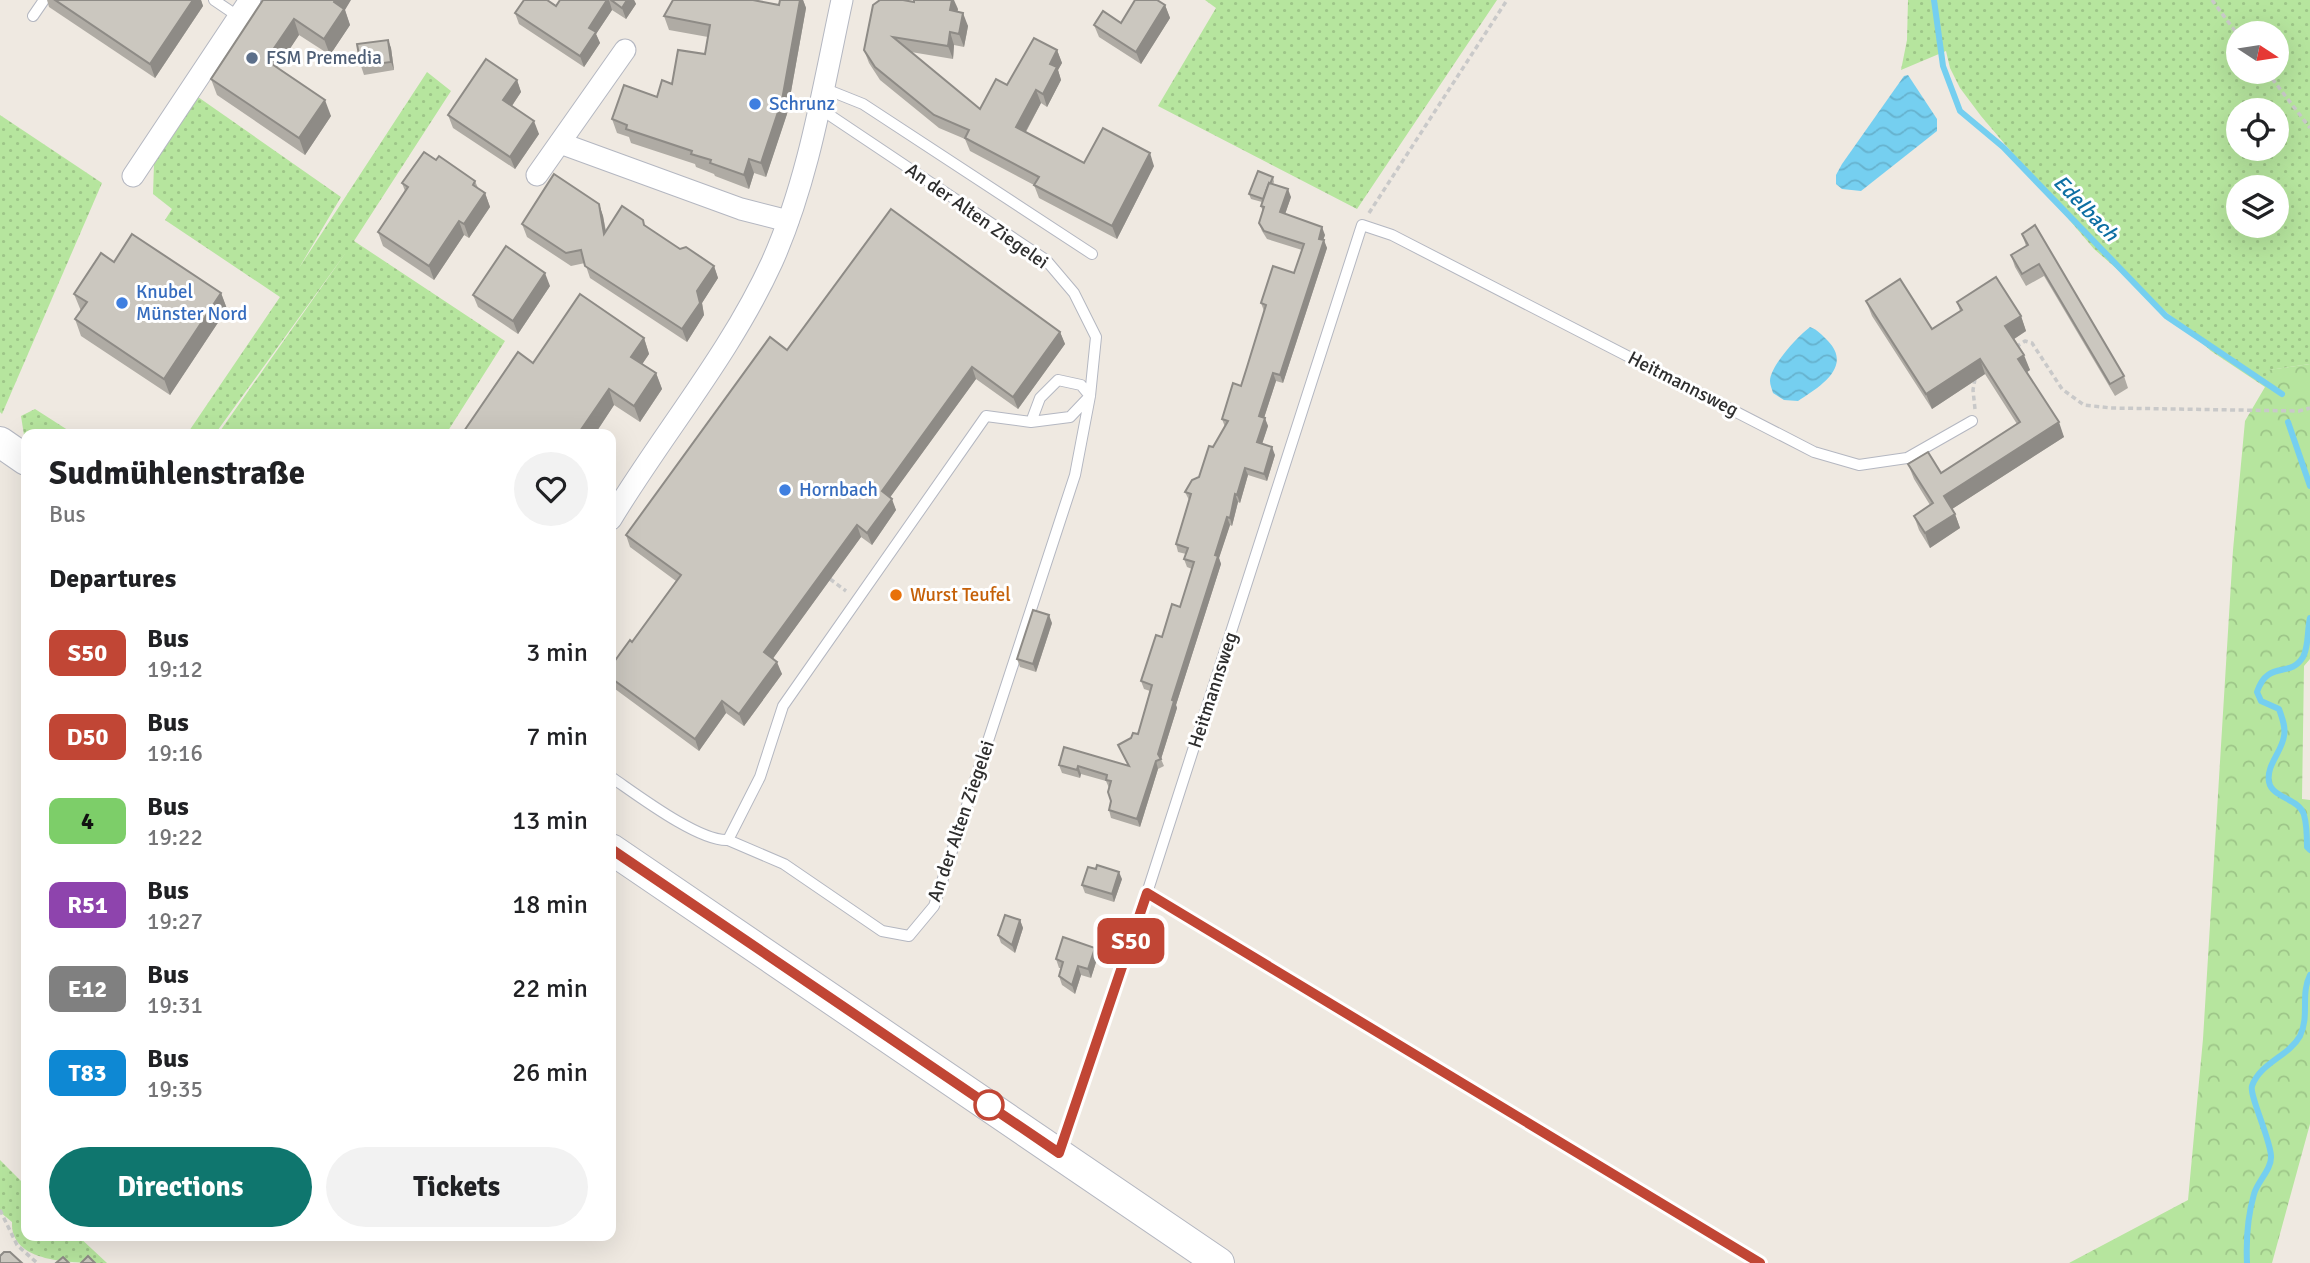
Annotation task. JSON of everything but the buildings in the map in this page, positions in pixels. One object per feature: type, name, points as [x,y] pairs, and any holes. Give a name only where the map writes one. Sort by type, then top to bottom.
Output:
[{"type":"main road","points":[[0,442],[21,457]]},
{"type":"main road","points":[[616,852],[1219,1263]]},
{"type":"street","points":[[616,511],[734,334],[772,261],[806,163],[842,0]]},
{"type":"street","points":[[133,176],[244,8]]},
{"type":"street","points":[[537,175],[625,50]]},
{"type":"street","points":[[560,143],[741,209],[788,220]]},
{"type":"lane","points":[[33,16],[44,0]]},
{"type":"lane","points":[[214,0],[244,8]]},
{"type":"lane","points":[[821,98],[863,104],[1092,254]]},
{"type":"lane","name":"An der Alten Ziegelei","points":[[728,840],[784,864],[882,931],[909,936],[934,906],[1075,475],[1090,396],[1096,337],[1074,293],[1046,260],[821,98]]},
{"type":"lane","name":"Heitmannsweg","points":[[1059,1153],[1147,893],[1362,225],[1391,235],[1814,452],[1859,466],[1907,458],[1972,421]]},
{"type":"lane","points":[[616,780],[674,819],[718,841],[728,840],[760,777],[783,706],[986,416],[1031,422],[1070,416],[1090,396],[1081,385],[1058,380],[1040,398],[1031,422]]},
{"type":"lane","points":[[1147,893],[1760,1263]]},
{"type":"path","points":[[1362,225],[1507,0]]},
{"type":"path","points":[[2212,0],[2228,21]]},
{"type":"path","points":[[2276,84],[2310,128]]},
{"type":"path","points":[[2015,348],[2025,341],[2032,343],[2062,389],[2084,405],[2111,408],[2299,411],[2310,408]]},
{"type":"path","points":[[1972,421],[1976,405],[1973,390],[1976,373]]},
{"type":"path","points":[[830,579],[857,600]]},
{"type":"path","points":[[0,1210],[17,1245],[37,1263]]},
{"type":"green space","points":[[1205,0],[1497,0],[1357,209],[1158,106],[1216,8]]},
{"type":"green space","points":[[1908,0],[2310,0],[2310,364],[2269,370],[2265,387],[2211,351],[2094,249],[1960,88],[1950,68],[1946,51],[1901,70],[1907,40]]},
{"type":"green space","points":[[427,72],[451,91],[354,241],[505,341],[449,429],[222,429],[347,251],[219,429],[190,429],[280,297],[165,220],[172,209],[153,194],[154,164],[198,97],[341,197],[299,268]]},
{"type":"green space","points":[[0,115],[102,183],[2,414],[0,412]]},
{"type":"green space","points":[[2310,364],[2310,659],[2304,666],[2302,799],[2310,800],[2310,1124],[2272,1263],[2069,1263],[2188,1200],[2203,1039],[2233,550],[2245,421],[2265,387],[2268,370]]},
{"type":"green space","points":[[35,409],[66,429],[23,429],[21,416]]},
{"type":"green space","points":[[0,1160],[21,1181],[21,1241],[83,1241],[107,1263],[61,1261],[32,1253],[21,1246],[14,1236],[12,1222],[0,1212]]},
{"type":"water","points":[[1908,75],[1937,119],[1937,131],[1861,191],[1842,189],[1836,184],[1836,175],[1842,164],[1904,76]]},
{"type":"water","points":[[1810,327],[1822,335],[1835,350],[1835,368],[1823,383],[1798,401],[1784,400],[1773,393],[1771,375],[1786,352]]},
{"type":"waterway","name":"Edelbach","points":[[1934,0],[1943,66],[1960,111],[2003,147],[2166,316],[2282,394]]},
{"type":"waterway","name":"Edelbach","points":[[2288,422],[2310,486]]},
{"type":"waterway","name":"Edelbach","points":[[2310,618],[2303,657],[2292,667],[2267,676],[2257,692],[2261,701],[2279,709],[2284,726],[2283,742],[2270,770],[2269,782],[2275,792],[2301,809],[2306,823],[2307,847],[2310,850]]},
{"type":"waterway","name":"Edelbach","points":[[2247,1263],[2252,1202],[2271,1161],[2252,1086],[2261,1071],[2289,1049],[2300,1036],[2310,975]]},
{"type":"bus line","name":"S50","points":[[616,852],[1059,1153],[1147,893],[1760,1263]]},
{"type":"place","name":"FSM Premedia","points":[[252,58]]},
{"type":"place","name":"Schrunz","points":[[755,104]]},
{"type":"place","name":"Knubel Münster Nord","points":[[122,303]]},
{"type":"place","name":"Hornbach","points":[[785,490]]},
{"type":"place","name":"Wurst Teufel","points":[[896,595]]}]
